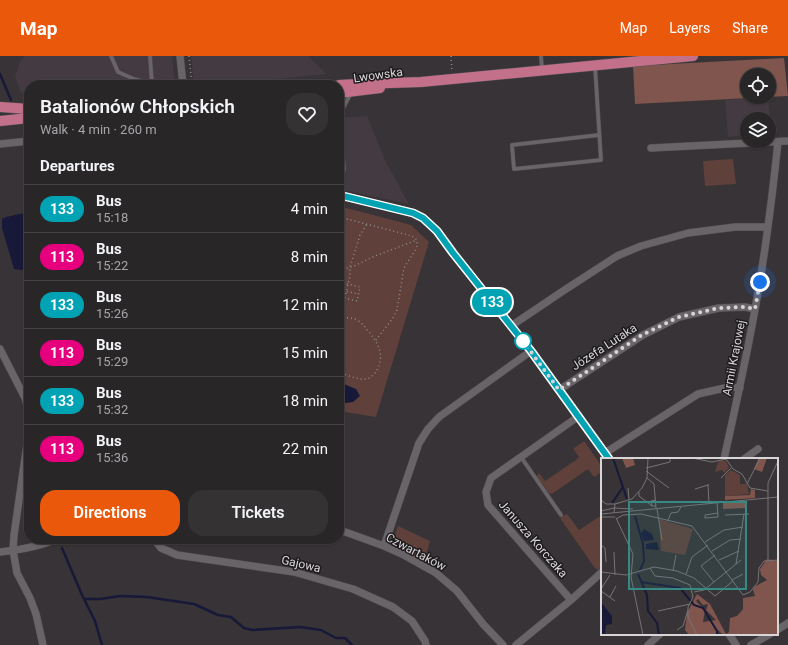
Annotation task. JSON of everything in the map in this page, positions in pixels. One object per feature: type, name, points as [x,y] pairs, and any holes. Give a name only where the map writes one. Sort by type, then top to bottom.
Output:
[{"type":"main road","name":"Lwowska","points":[[344,93],[421,82],[693,56]]},
{"type":"main road","name":"Lwowska","points":[[344,85],[421,82]]},
{"type":"main road","points":[[0,107],[24,109]]},
{"type":"main road","points":[[0,121],[24,119]]},
{"type":"street","points":[[180,56],[182,80]]},
{"type":"street","points":[[651,148],[788,141]]},
{"type":"street","points":[[0,144],[24,142]]},
{"type":"street","name":"Armii Krajowej","points":[[724,458],[740,388],[755,309],[768,227],[778,142]]},
{"type":"street","points":[[344,196],[413,213],[423,218],[437,231],[531,351],[607,456],[698,394],[729,387],[740,388]]},
{"type":"street","points":[[511,326],[617,256],[642,246],[688,232],[735,227],[768,227]]},
{"type":"street","name":"Józefa Lutaka","points":[[559,390],[642,335],[679,317],[719,308],[745,307],[755,309]]},
{"type":"street","points":[[0,349],[24,396]]},
{"type":"street","points":[[384,546],[419,443],[428,429],[439,417],[531,351]]},
{"type":"street","name":"Janusza Korczaka","points":[[571,600],[488,505],[486,492],[491,478],[579,416]]},
{"type":"street","points":[[745,458],[758,449]]},
{"type":"street","points":[[24,465],[13,550],[17,573],[30,598],[36,614],[43,645]]},
{"type":"street","name":"Czwartaków","points":[[344,532],[402,554],[436,573],[457,591],[483,624],[503,645]]},
{"type":"street","points":[[0,552],[43,544]]},
{"type":"street","name":"Gajowa","points":[[158,544],[161,548],[177,555],[294,572],[353,589],[393,607],[412,621],[426,645]]},
{"type":"street","points":[[516,645],[571,600],[601,573]]},
{"type":"street","points":[[778,629],[788,623]]},
{"type":"street","points":[[648,645],[659,635]]},
{"type":"street","points":[[729,635],[736,645]]},
{"type":"street","points":[[751,645],[768,635]]},
{"type":"lane","points":[[111,56],[118,72],[138,80]]},
{"type":"lane","points":[[150,56],[152,80]]},
{"type":"lane","points":[[541,56],[542,70]]},
{"type":"lane","points":[[595,65],[600,135],[601,160],[514,169],[512,145],[600,135]]},
{"type":"lane","points":[[344,105],[352,92]]},
{"type":"lane","points":[[521,457],[562,515]]},
{"type":"path","points":[[189,56],[191,80]]},
{"type":"path","points":[[451,56],[452,79]]},
{"type":"path","points":[[344,218],[412,236],[417,240],[418,246],[404,268],[397,310],[393,318],[376,340]]},
{"type":"path","points":[[344,283],[348,284],[360,287],[357,301],[345,298],[347,291],[348,284],[350,276],[350,267],[360,235],[367,224]]},
{"type":"path","points":[[344,269],[417,240]]},
{"type":"path","points":[[344,291],[358,294]]},
{"type":"path","points":[[344,318],[351,318],[359,321],[376,340],[381,355],[378,368],[372,376],[361,379],[344,374]]},
{"type":"shaded area","points":[[25,56],[172,56],[174,80],[24,80],[24,93],[21,93],[15,77],[20,62]]},
{"type":"shaded area","points":[[191,56],[308,56],[327,74],[267,80],[193,80]]},
{"type":"shaded area","points":[[784,58],[788,96],[776,97],[776,68],[740,68],[740,99],[635,104],[633,66]]},
{"type":"shaded area","points":[[740,99],[740,104],[769,104],[769,112],[740,112],[740,136],[728,137],[725,100]]},
{"type":"shaded area","points":[[367,116],[386,162],[409,204],[344,190],[344,118]]},
{"type":"shaded area","points":[[733,159],[736,184],[705,186],[703,161]]},
{"type":"shaded area","points":[[344,207],[411,225],[429,242],[376,417],[344,412]]},
{"type":"shaded area","points":[[24,213],[24,269],[14,269],[2,228],[2,219]]},
{"type":"shaded area","points":[[344,384],[356,389],[360,396],[353,402],[344,403]]},
{"type":"shaded area","points":[[585,442],[601,466],[601,473],[594,477],[588,469],[552,494],[549,493],[537,476],[539,473],[545,481],[576,460],[579,457],[574,448]]},
{"type":"shaded area","points":[[567,514],[579,530],[601,516],[601,567],[598,570],[594,567],[560,518]]},
{"type":"shaded area","points":[[398,526],[430,541],[425,559],[429,561],[427,563],[395,549],[396,546],[394,539]]},
{"type":"waterway","points":[[0,74],[11,100]]},
{"type":"waterway","points":[[62,548],[95,621],[102,645]]},
{"type":"waterway","points":[[84,599],[100,599],[120,596],[147,597],[194,604],[218,615],[231,617],[244,628],[252,630],[300,627],[321,630],[336,638],[345,638],[352,645]]},
{"type":"bus line","name":"133","points":[[344,196],[413,213],[423,218],[437,231],[531,351],[608,458]]},
{"type":"route","points":[[523,341],[559,390],[642,335],[679,317],[719,308],[745,307],[755,309],[760,282]]}]
